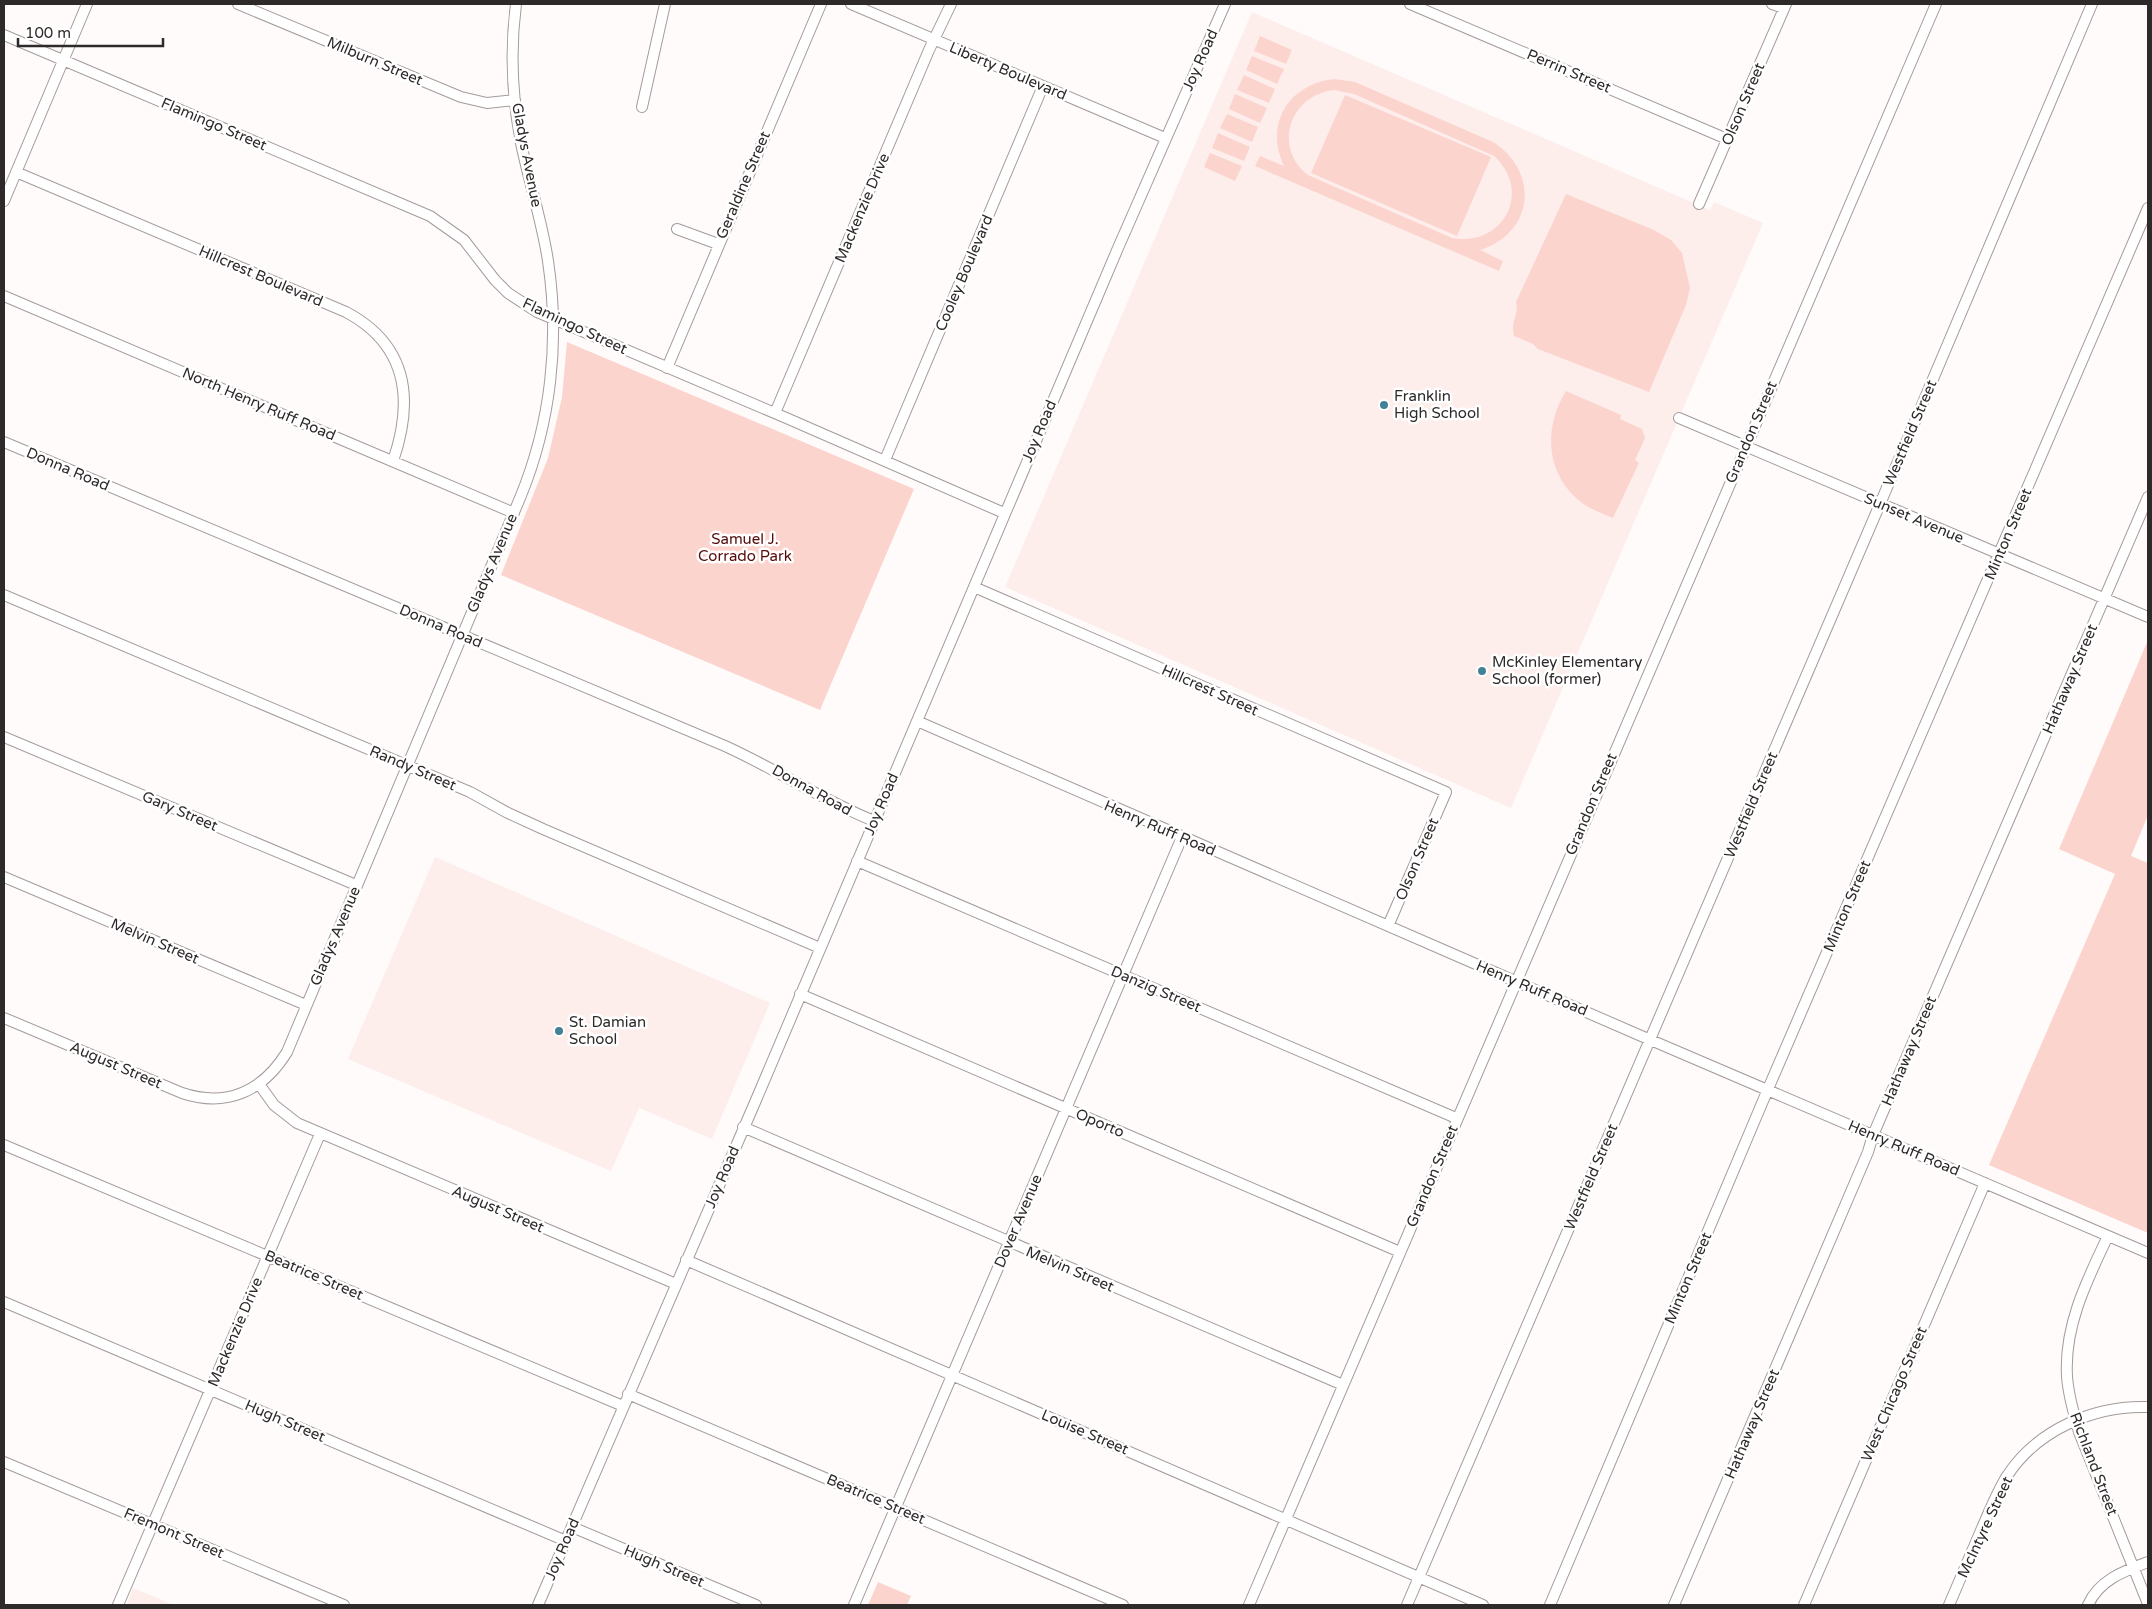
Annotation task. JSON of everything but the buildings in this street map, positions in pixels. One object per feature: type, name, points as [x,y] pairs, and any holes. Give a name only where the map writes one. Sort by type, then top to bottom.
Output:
[{"type":"street","points":[[4,201],[87,4]]},
{"type":"street","name":"Milburn Street","points":[[238,4],[461,97],[487,102],[515,100]]},
{"type":"street","name":"Gladys Avenue","points":[[259,1084],[272,1073],[283,1059],[514,513],[537,453],[545,414],[554,341],[553,319],[548,261],[521,143],[515,100],[513,43],[516,4]]},
{"type":"street","points":[[642,107],[665,4]]},
{"type":"street","name":"Geraldine Street","points":[[667,368],[820,4]]},
{"type":"street","name":"Liberty Boulevard","points":[[850,4],[1165,138]]},
{"type":"street","name":"Mackenzie Drive","points":[[776,413],[929,50],[951,4]]},
{"type":"street","name":"Joy Road","points":[[538,1605],[1165,138],[1225,4]]},
{"type":"street","name":"Perrin Street","points":[[1410,4],[1727,139]]},
{"type":"street","points":[[1772,4],[1785,6]]},
{"type":"street","name":"Grandon Street","points":[[1248,1605],[1936,4]]},
{"type":"street","name":"Westfield Street","points":[[1407,1605],[1880,504],[2092,4]]},
{"type":"street","name":"Olson Street","points":[[1699,204],[1785,6]]},
{"type":"street","name":"Flamingo Street","points":[[4,35],[430,216],[464,240],[495,280],[508,293],[527,307],[885,460],[1004,514]]},
{"type":"street","name":"Cooley Boulevard","points":[[885,460],[1043,86]]},
{"type":"street","name":"Hillcrest Boulevard","points":[[16,172],[346,312],[365,324],[389,350],[398,369],[403,386],[404,421],[393,461]]},
{"type":"street","name":"Minton Street","points":[[1550,1605],[1768,1089],[2148,208]]},
{"type":"street","points":[[677,229],[718,244]]},
{"type":"street","name":"North Henry Ruff Road","points":[[4,296],[514,513]]},
{"type":"street","name":"Sunset Avenue","points":[[1679,418],[2148,617]]},
{"type":"street","name":"Donna Road","points":[[4,442],[749,757],[834,803],[874,821]]},
{"type":"street","name":"Hathaway Street","points":[[1674,1605],[1868,1152],[1873,1135],[2148,497]]},
{"type":"street","name":"Hillcrest Street","points":[[974,587],[1446,792]]},
{"type":"street","name":"Randy Street","points":[[4,595],[470,792],[542,829],[820,948]]},
{"type":"street","name":"Henry Ruff Road","points":[[917,721],[1650,1040],[2148,1253]]},
{"type":"street","name":"Gary Street","points":[[4,737],[356,885]]},
{"type":"street","name":"Olson Street","points":[[1388,926],[1446,792]]},
{"type":"street","name":"Dover Avenue","points":[[854,1605],[1182,837]]},
{"type":"street","name":"Danzig Street","points":[[857,861],[1456,1118]]},
{"type":"street","name":"Melvin Street","points":[[4,877],[306,1005]]},
{"type":"street","name":"Oporto","points":[[800,994],[1400,1252]]},
{"type":"street","name":"August Street","points":[[4,1018],[190,1096],[225,1098],[244,1092],[259,1084]]},
{"type":"street","points":[[259,1084],[267,1098],[283,1114],[320,1134]]},
{"type":"street","name":"Melvin Street","points":[[743,1127],[1343,1386]]},
{"type":"street","name":"Mackenzie Drive","points":[[118,1605],[320,1134]]},
{"type":"street","name":"August Street","points":[[320,1134],[676,1284]]},
{"type":"street","name":"Beatrice Street","points":[[4,1145],[623,1406]]},
{"type":"street","name":"West Chicago Street","points":[[1804,1605],[1985,1183]]},
{"type":"street","name":"Richland Street","points":[[2108,1236],[2078,1306],[2069,1336],[2067,1377],[2076,1420],[2148,1604]]},
{"type":"street","name":"Louise Street","points":[[686,1260],[1483,1605]]},
{"type":"street","name":"Hugh Street","points":[[4,1302],[566,1541]]},
{"type":"street","name":"Beatrice Street","points":[[628,1394],[1123,1605]]},
{"type":"street","name":"McIntyre Street","points":[[1949,1605],[1996,1497],[2008,1476],[2023,1456],[2054,1431],[2076,1420],[2114,1409],[2148,1407]]},
{"type":"street","name":"Fremont Street","points":[[4,1462],[344,1605]]},
{"type":"street","name":"Hugh Street","points":[[572,1527],[756,1605]]},
{"type":"street","points":[[2088,1605],[2107,1581],[2148,1562]]},
{"type":"shaded area","name":"Franklin High School","points":[[1252,12],[1710,210],[1714,202],[1763,223],[1511,808],[1005,587]]},
{"type":"shaded area","name":"St. Damian School","points":[[435,857],[770,1003],[712,1139],[639,1108],[611,1171],[348,1059]]},
{"type":"shaded area","points":[[133,1588],[174,1605],[127,1605]]},
{"type":"green space","points":[[1260,36],[1292,50],[1286,64],[1254,51]]},
{"type":"green space","points":[[1252,56],[1284,69],[1277,84],[1246,70]]},
{"type":"green space","points":[[1244,75],[1275,89],[1269,103],[1237,90]]},
{"type":"green space","points":[[1334,79],[1355,82],[1493,142],[1508,155],[1518,169],[1524,185],[1524,201],[1520,216],[1511,230],[1498,242],[1480,250],[1503,261],[1499,271],[1255,166],[1260,156],[1284,166],[1277,136],[1279,122],[1284,109],[1304,89],[1318,82]],"holes":[[[1334,90],[1354,94],[1494,156],[1505,170],[1511,185],[1511,200],[1507,214],[1498,226],[1486,234],[1470,239],[1452,238],[1308,175],[1297,164],[1291,151],[1289,137],[1291,124],[1297,112],[1306,101],[1319,94]]]},
{"type":"green space","points":[[1235,94],[1267,108],[1260,123],[1229,109]]},
{"type":"green space","points":[[1345,95],[1491,157],[1457,236],[1311,173]]},
{"type":"green space","points":[[1227,114],[1258,127],[1252,142],[1220,128]]},
{"type":"green space","points":[[1218,133],[1250,147],[1244,161],[1212,148]]},
{"type":"green space","points":[[1210,153],[1242,166],[1235,181],[1204,167]]},
{"type":"green space","points":[[1566,194],[1654,230],[1671,240],[1682,253],[1690,288],[1686,305],[1649,392],[1538,349],[1533,344],[1514,336],[1513,326],[1517,307],[1516,302]]},
{"type":"green space","name":"Samuel J. Corrado Park","points":[[567,342],[914,489],[820,710],[501,575],[548,458],[562,397]]},
{"type":"green space","points":[[1566,391],[1621,415],[1620,419],[1642,429],[1645,438],[1635,460],[1639,463],[1613,518],[1588,507],[1572,494],[1562,481],[1556,467],[1551,437],[1553,421]]},
{"type":"green space","points":[[2148,640],[2148,815],[2131,856],[2148,863],[2148,1233],[1989,1165],[2115,874],[2059,849]]},
{"type":"green space","points":[[878,1582],[911,1596],[907,1605],[868,1605]]},
{"type":"place","name":"Franklin High School","points":[[1384,405]]},
{"type":"place","name":"McKinley Elementary School (former)","points":[[1482,671]]},
{"type":"place","name":"St. Damian School","points":[[559,1031]]}]
